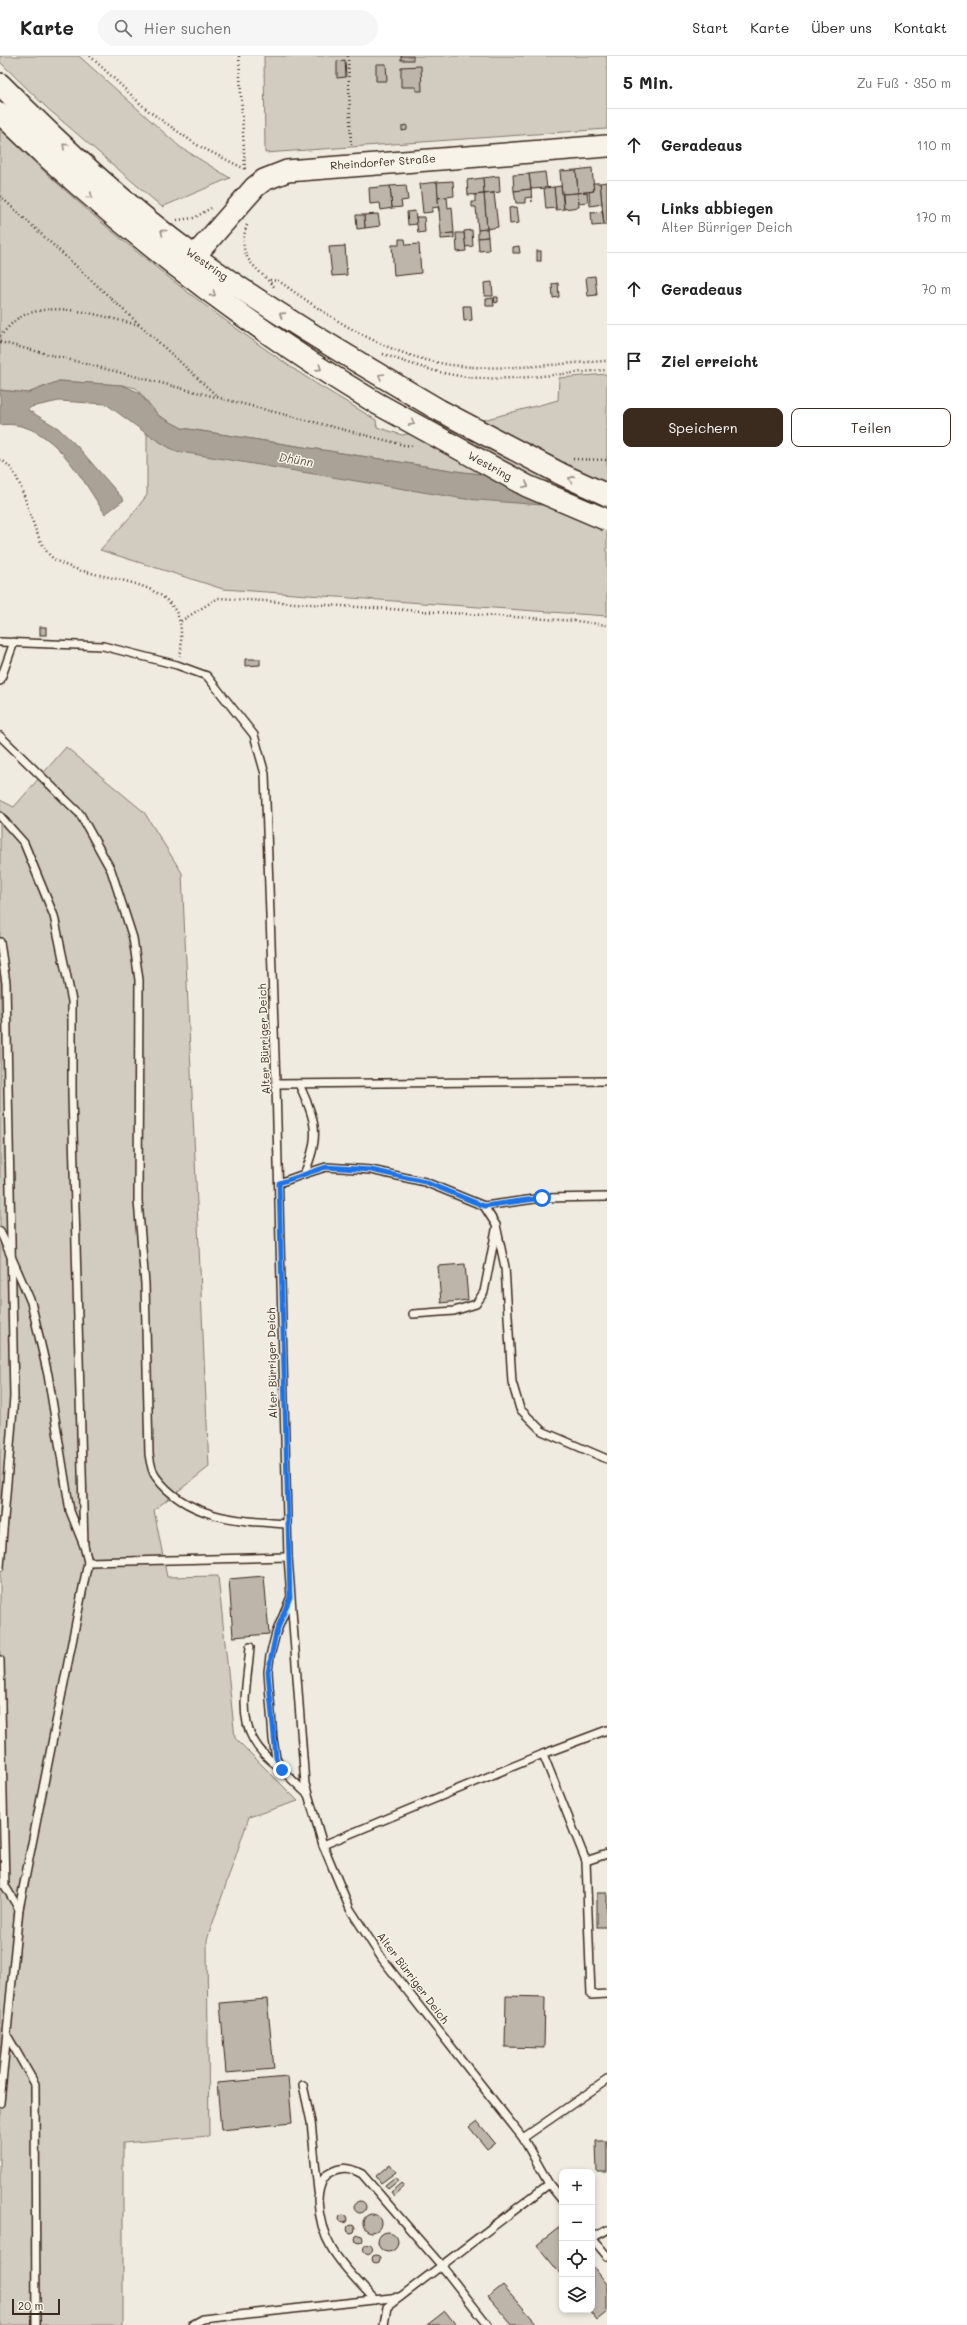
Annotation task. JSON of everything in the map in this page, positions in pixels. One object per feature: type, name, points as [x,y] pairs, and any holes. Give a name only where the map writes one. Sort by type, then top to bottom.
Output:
[{"type":"main road","name":"Westring","points":[[0,84],[80,160],[159,228],[188,263],[298,354],[378,404],[526,486],[607,520]]},
{"type":"main road","points":[[0,113],[51,162],[188,263]]},
{"type":"main road","name":"Rheindorfer Straße","points":[[188,263],[250,178],[273,175],[287,171],[352,165],[607,146]]},
{"type":"main road","name":"Westring","points":[[188,263],[439,410],[563,475],[607,495]]},
{"type":"lane","name":"Alter Bürriger Deich","points":[[0,642],[103,646],[177,665],[207,676],[254,735],[265,774],[279,1183],[288,1557],[303,1769],[308,1794],[323,1845],[350,1909],[383,1960],[523,2138],[549,2184],[559,2196]]},
{"type":"lane","points":[[0,681],[14,642]]},
{"type":"lane","points":[[0,736],[80,814],[111,870],[133,938],[139,980],[138,1201],[145,1284],[149,1454],[155,1477],[176,1497],[203,1512],[234,1521],[287,1524]]},
{"type":"lane","points":[[0,816],[24,843],[54,916],[72,1001],[72,1094],[84,1546]]},
{"type":"lane","points":[[0,942],[6,983],[12,1195],[10,1256],[14,1397],[0,1567]]},
{"type":"lane","points":[[276,1084],[607,1081]]},
{"type":"lane","points":[[299,1084],[309,1106],[315,1131],[314,1152],[304,1174]]},
{"type":"lane","points":[[279,1183],[326,1167],[371,1170],[425,1182],[484,1206],[542,1198],[607,1197]]},
{"type":"lane","points":[[484,1206],[496,1225],[505,1267],[512,1382],[520,1408],[542,1431],[607,1459]]},
{"type":"lane","points":[[413,1314],[454,1311],[476,1304],[484,1292],[496,1225]]},
{"type":"lane","points":[[0,1231],[31,1302],[48,1375],[70,1511],[84,1546],[88,1562],[19,1909],[8,2037],[0,2103]]},
{"type":"lane","points":[[88,1562],[288,1557]]},
{"type":"lane","points":[[282,1770],[276,1758],[268,1672],[276,1633],[290,1597]]},
{"type":"lane","points":[[250,1647],[245,1707],[246,1725],[253,1743],[266,1758],[282,1770],[308,1794]]},
{"type":"lane","points":[[0,1660],[5,1886],[19,1909]]},
{"type":"lane","points":[[323,1845],[542,1754],[607,1730]]},
{"type":"lane","points":[[542,1754],[586,1861],[591,1995],[607,1994]]},
{"type":"lane","points":[[586,1861],[607,1854]]},
{"type":"lane","points":[[8,2037],[35,2084],[36,2325]]},
{"type":"lane","points":[[523,2138],[607,2080]]},
{"type":"lane","points":[[303,2085],[311,2122],[319,2214],[324,2235],[332,2252],[375,2300]]},
{"type":"lane","points":[[318,2194],[325,2176],[337,2169],[349,2167],[362,2174],[441,2265],[488,2325]]},
{"type":"lane","points":[[384,2325],[387,2307],[549,2184]]},
{"type":"lane","points":[[595,2236],[607,2230]]},
{"type":"lane","points":[[594,2241],[607,2256]]},
{"type":"lane","points":[[192,2325],[203,2319],[400,2297]]},
{"type":"path","points":[[90,56],[146,109],[197,145],[250,178]]},
{"type":"path","points":[[239,56],[250,178]]},
{"type":"path","points":[[348,56],[352,165]]},
{"type":"path","points":[[0,196],[219,397]]},
{"type":"path","points":[[248,221],[244,236],[247,257],[253,267],[269,280],[280,292]]},
{"type":"path","points":[[269,280],[279,281],[363,336],[398,351],[440,363],[489,367],[607,361]]},
{"type":"path","points":[[0,336],[19,318],[42,309],[70,311],[139,325]]},
{"type":"path","points":[[0,342],[404,445]]},
{"type":"path","points":[[377,352],[433,370],[461,376],[503,377],[607,370]]},
{"type":"path","points":[[0,460],[5,461],[14,472],[42,544],[53,558],[74,569],[133,583],[153,590],[170,602],[181,621],[181,649]]},
{"type":"path","points":[[181,621],[218,598],[576,621],[607,625]]},
{"type":"shaded area","points":[[0,56],[79,56],[180,147],[230,178],[162,207],[47,108],[0,62]]},
{"type":"shaded area","points":[[264,56],[607,56],[607,129],[265,153]]},
{"type":"shaded area","points":[[0,129],[100,221],[171,279],[207,307],[292,368],[376,420],[377,427],[402,435],[487,419],[558,400],[559,378],[607,374],[607,486],[570,484],[463,472],[182,428],[159,416],[136,388],[122,385],[59,381],[28,393],[0,390]]},
{"type":"shaded area","points":[[147,434],[175,451],[607,510],[607,616],[223,589],[100,550],[131,516],[147,495]]},
{"type":"shaded area","points":[[66,747],[144,812],[182,873],[209,1467],[154,1510],[167,1577],[218,1576],[235,1738],[298,1801],[249,1817],[207,1940],[209,2136],[123,2143],[123,2325],[0,2325],[0,800],[14,807]]},
{"type":"water","name":"Dhünn","points":[[59,381],[122,385],[138,392],[159,416],[182,428],[463,472],[570,484],[607,486],[607,510],[465,499],[175,451],[147,434],[106,404],[59,401],[31,407],[28,410],[58,428],[77,446],[124,500],[105,514],[75,469],[63,454],[49,441],[34,431],[18,425],[0,425],[0,390],[28,393]]},
{"type":"building","points":[[401,56],[413,56],[413,60],[401,60]]},
{"type":"building","points":[[345,60],[346,77],[337,78],[337,61]]},
{"type":"building","points":[[376,64],[386,64],[387,81],[376,81]]},
{"type":"building","points":[[421,66],[422,91],[416,91],[416,87],[401,87],[401,67]]},
{"type":"building","points":[[407,125],[407,130],[402,131],[402,126]]},
{"type":"building","points":[[592,168],[594,191],[578,193],[576,170]]},
{"type":"building","points":[[576,170],[578,193],[562,194],[560,171]]},
{"type":"building","points":[[545,172],[547,188],[531,189],[529,174]]},
{"type":"building","points":[[529,174],[531,189],[514,191],[513,175]]},
{"type":"building","points":[[499,176],[500,192],[484,194],[483,178]]},
{"type":"building","points":[[483,178],[484,194],[468,195],[467,180]]},
{"type":"building","points":[[453,181],[454,196],[438,198],[437,182]]},
{"type":"building","points":[[437,182],[439,211],[438,207],[432,208],[432,212],[423,213],[420,184]]},
{"type":"building","points":[[607,182],[607,225],[604,225],[600,183]]},
{"type":"building","points":[[593,183],[600,183],[602,204],[590,206],[589,192],[594,191]]},
{"type":"building","points":[[406,185],[408,200],[401,201],[402,207],[392,208],[390,186]]},
{"type":"building","points":[[390,186],[392,208],[381,210],[380,203],[370,204],[369,188]]},
{"type":"building","points":[[561,186],[564,209],[556,210],[554,187]]},
{"type":"building","points":[[554,187],[556,208],[546,209],[544,188]]},
{"type":"building","points":[[531,189],[532,202],[531,197],[525,198],[525,203],[516,203],[514,191]]},
{"type":"building","points":[[587,192],[588,202],[579,203],[578,193]]},
{"type":"building","points":[[494,193],[498,227],[487,229],[484,194]]},
{"type":"building","points":[[578,193],[579,207],[564,209],[563,194]]},
{"type":"building","points":[[484,194],[487,229],[478,230],[476,207],[472,207],[472,202],[475,202],[475,195]]},
{"type":"building","points":[[447,197],[448,208],[452,207],[454,233],[441,234],[438,198]]},
{"type":"building","points":[[517,207],[519,223],[510,224],[509,208]]},
{"type":"building","points":[[602,210],[604,225],[592,226],[591,211],[592,213],[602,212]]},
{"type":"building","points":[[415,211],[417,224],[408,225],[407,212]]},
{"type":"building","points":[[378,214],[380,226],[365,228],[364,215]]},
{"type":"building","points":[[356,215],[364,215],[365,228],[357,229]]},
{"type":"building","points":[[416,217],[424,217],[425,232],[418,233]]},
{"type":"building","points":[[487,229],[488,237],[478,238],[478,230]]},
{"type":"building","points":[[472,230],[473,246],[465,247],[464,231]]},
{"type":"building","points":[[454,233],[454,238],[441,239],[441,234]]},
{"type":"building","points":[[456,233],[464,233],[466,251],[457,252]]},
{"type":"building","points":[[488,237],[489,250],[479,251],[478,238]]},
{"type":"building","points":[[399,239],[405,239],[406,245],[419,244],[421,273],[394,276],[392,245],[399,245]]},
{"type":"building","points":[[345,246],[347,275],[332,276],[329,247]]},
{"type":"building","points":[[519,246],[520,253],[513,253],[513,247]]},
{"type":"building","points":[[537,251],[541,251],[541,261],[537,261]]},
{"type":"building","points":[[595,276],[597,295],[588,296],[586,277]]},
{"type":"building","points":[[492,282],[493,296],[485,296],[484,283]]},
{"type":"building","points":[[558,283],[559,297],[553,298],[552,284]]},
{"type":"building","points":[[494,297],[498,297],[498,302],[495,303]]},
{"type":"building","points":[[493,298],[494,306],[486,306],[486,299]]},
{"type":"building","points":[[463,306],[471,306],[472,320],[464,321]]},
{"type":"building","points":[[40,627],[46,627],[46,635],[40,635]]},
{"type":"building","points":[[245,659],[260,659],[260,665],[245,666]]},
{"type":"building","points":[[465,1264],[468,1300],[441,1303],[438,1266]]},
{"type":"building","points":[[264,1576],[269,1634],[233,1637],[229,1579]]},
{"type":"building","points":[[597,1893],[607,1893],[607,1927],[597,1927]]},
{"type":"building","points":[[506,1996],[545,1997],[544,2048],[505,2047]]},
{"type":"building","points":[[267,1999],[274,2069],[226,2073],[220,2003]]},
{"type":"building","points":[[288,2077],[292,2123],[221,2130],[217,2083]]},
{"type":"building","points":[[477,2121],[495,2143],[487,2149],[469,2127]]},
{"type":"building","points":[[596,2141],[607,2141],[607,2172],[597,2172]]},
{"type":"building","points":[[390,2164],[396,2172],[381,2183],[376,2176]]},
{"type":"building","points":[[395,2177],[398,2181],[388,2189],[385,2185]]},
{"type":"building","points":[[401,2183],[404,2187],[394,2196],[391,2192]]},
{"type":"building","points":[[360,2201],[364,2203],[366,2207],[364,2211],[360,2213],[356,2211],[354,2207],[356,2203]]},
{"type":"building","points":[[368,2214],[376,2214],[381,2219],[379,2230],[376,2232],[368,2232],[363,2227],[363,2219]]},
{"type":"building","points":[[341,2215],[345,2215],[347,2219],[345,2223],[341,2223],[339,2221],[339,2217]]},
{"type":"building","points":[[349,2225],[353,2225],[355,2229],[353,2233],[349,2233],[347,2231],[347,2227]]},
{"type":"building","points":[[559,2228],[559,2272],[537,2245]]},
{"type":"building","points":[[388,2232],[395,2235],[398,2242],[395,2249],[388,2252],[381,2249],[378,2242],[381,2235]]},
{"type":"building","points":[[357,2235],[361,2235],[363,2239],[361,2243],[357,2243],[355,2241],[355,2237]]},
{"type":"building","points":[[366,2245],[370,2245],[372,2249],[370,2253],[366,2253],[364,2251],[364,2247]]},
{"type":"building","points":[[374,2255],[378,2255],[380,2259],[378,2263],[374,2263],[372,2261],[372,2257]]},
{"type":"building","points":[[595,2269],[607,2284],[607,2312],[597,2320],[591,2313],[595,2313]]},
{"type":"building","points":[[503,2285],[538,2325],[512,2325],[488,2297]]},
{"type":"building","points":[[445,2311],[456,2325],[427,2325]]},
{"type":"route","points":[[282,1770],[276,1758],[273,1740],[268,1672],[270,1656],[276,1633],[290,1597],[279,1183],[326,1167],[371,1170],[425,1182],[484,1206],[542,1198]]}]
